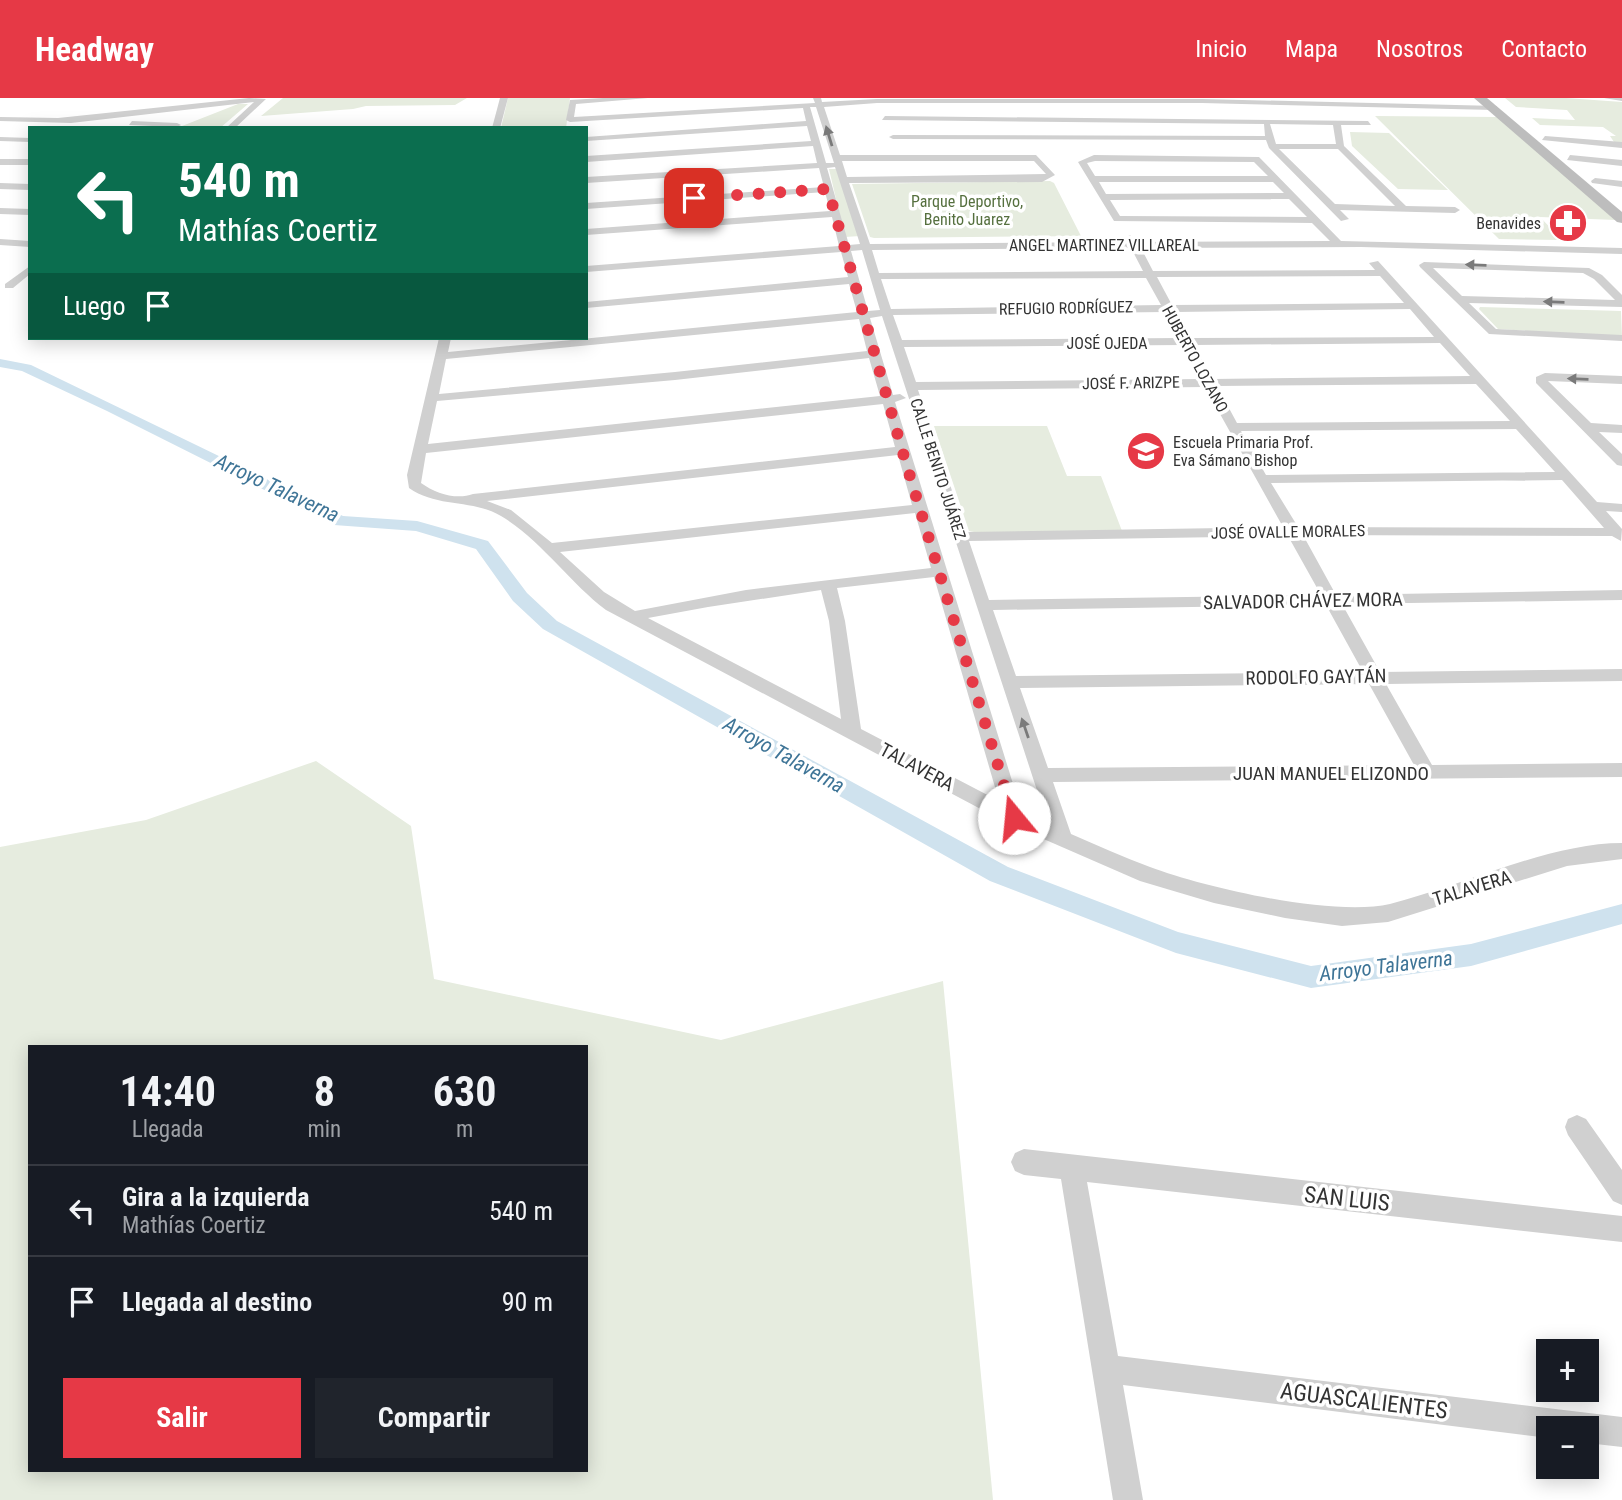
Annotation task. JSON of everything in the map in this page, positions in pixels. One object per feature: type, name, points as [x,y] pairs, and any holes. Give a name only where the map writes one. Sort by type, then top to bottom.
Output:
[{"type":"main road","points":[[1480,98],[1495,103],[1545,138],[1622,204]]},
{"type":"main road","points":[[1495,103],[1622,219]]},
{"type":"street","points":[[497,126],[504,98]]},
{"type":"street","points":[[645,98],[573,102],[570,120],[818,101],[881,110],[1036,110],[1368,123]]},
{"type":"street","points":[[1423,98],[1432,106]]},
{"type":"street","points":[[1608,98],[1622,99]]},
{"type":"street","points":[[61,120],[262,99]]},
{"type":"street","points":[[232,126],[262,99]]},
{"type":"street","points":[[881,110],[980,99],[1036,110],[1144,99],[1313,101],[1432,106],[1495,103]]},
{"type":"street","points":[[1255,100],[1265,120],[1271,142],[1344,219]]},
{"type":"street","points":[[805,101],[874,354],[1014,818]]},
{"type":"street","name":"CALLE BENITO JUÁREZ","points":[[818,101],[960,537],[1063,839]]},
{"type":"street","points":[[202,114],[226,103]]},
{"type":"street","points":[[881,110],[893,141],[1271,142],[1340,147]]},
{"type":"street","points":[[1036,110],[1050,141]]},
{"type":"street","points":[[0,119],[174,126],[189,119]]},
{"type":"street","points":[[1337,122],[1340,147],[1403,208]]},
{"type":"street","points":[[588,139],[811,123]]},
{"type":"street","points":[[1545,138],[1622,145]]},
{"type":"street","points":[[0,139],[28,140]]},
{"type":"street","points":[[588,159],[816,143]]},
{"type":"street","points":[[588,180],[822,165],[836,161],[1031,157],[1039,159],[1051,175],[1042,179],[842,180]]},
{"type":"street","points":[[1570,158],[1622,163]]},
{"type":"street","points":[[1313,220],[1122,220],[1114,216],[1082,162],[1087,159],[1259,160],[1335,241]]},
{"type":"street","points":[[0,162],[28,162]]},
{"type":"street","points":[[1091,179],[1276,178]]},
{"type":"street","points":[[1595,181],[1622,184]]},
{"type":"street","points":[[0,186],[28,187]]},
{"type":"street","points":[[588,206],[828,189]]},
{"type":"street","points":[[1102,197],[1292,196]]},
{"type":"street","points":[[1332,207],[1455,210]]},
{"type":"street","points":[[0,212],[28,212]]},
{"type":"street","points":[[588,232],[834,214]]},
{"type":"street","name":"HUBERTO LOZANO","points":[[1133,241],[1165,307],[1376,677],[1427,772]]},
{"type":"street","points":[[1360,241],[1622,246]]},
{"type":"street","points":[[1360,241],[1382,273],[1411,306],[1619,535]]},
{"type":"street","name":"ANGEL MARTINEZ VILLAREAL","points":[[588,269],[865,244],[1360,241],[1622,251]]},
{"type":"street","points":[[0,243],[28,244]]},
{"type":"street","points":[[588,261],[844,245]]},
{"type":"street","points":[[1622,302],[1598,276],[1585,270],[1424,265],[1489,330],[1499,334],[1622,338]]},
{"type":"street","points":[[0,274],[25,272]]},
{"type":"street","points":[[9,286],[25,272]]},
{"type":"street","points":[[876,276],[1382,273]]},
{"type":"street","points":[[588,305],[854,279]]},
{"type":"street","points":[[1457,299],[1622,302]]},
{"type":"street","name":"REFUGIO RODRÍGUEZ","points":[[441,356],[888,312],[1411,306]]},
{"type":"street","points":[[445,340],[414,475],[414,485],[422,493],[438,498],[462,499],[902,450]]},
{"type":"street","name":"JOSÉ OJEDA","points":[[898,344],[1442,340]]},
{"type":"street","points":[[432,398],[675,376],[874,354]]},
{"type":"street","points":[[1622,380],[1545,377],[1539,380],[1622,462]]},
{"type":"street","name":"JOSÉ F. ARIZPE","points":[[421,449],[888,399],[914,391],[1208,382],[1477,380]]},
{"type":"street","points":[[1233,427],[1518,425]]},
{"type":"street","points":[[1587,427],[1622,429]]},
{"type":"street","points":[[1261,479],[1566,476]]},
{"type":"street","name":"TALAVERA","points":[[462,499],[488,505],[506,513],[551,548],[589,590],[632,617],[1014,818],[1147,875],[1214,894],[1285,909],[1342,917],[1388,913],[1567,858],[1622,851]]},
{"type":"street","points":[[1594,506],[1622,508]]},
{"type":"street","points":[[551,548],[920,508]]},
{"type":"street","name":"JOSÉ OVALLE MORALES","points":[[960,537],[1293,531],[1619,535]]},
{"type":"street","points":[[632,617],[663,609],[939,572]]},
{"type":"street","points":[[828,585],[852,732]]},
{"type":"street","name":"SALVADOR CHÁVEZ MORA","points":[[984,605],[1622,595]]},
{"type":"street","name":"RODOLFO GAYTÁN","points":[[1010,682],[1622,675]]},
{"type":"street","name":"JUAN MANUEL ELIZONDO","points":[[1041,775],[1622,770]]},
{"type":"street","points":[[1577,1127],[1622,1192]]},
{"type":"street","name":"SAN LUIS","points":[[1024,1162],[1622,1229]]},
{"type":"street","points":[[1072,1169],[1128,1500]]},
{"type":"street","name":"AGUASCALIENTES","points":[[1107,1369],[1622,1432]]},
{"type":"green space","points":[[283,98],[467,98],[455,105],[366,106],[261,116]]},
{"type":"green space","points":[[508,98],[570,98],[566,126],[501,126]]},
{"type":"green space","points":[[1505,98],[1622,102],[1622,142],[1614,142],[1610,136],[1616,136],[1603,127],[1540,125],[1532,118],[1575,120],[1567,110],[1516,107]]},
{"type":"green space","points":[[238,104],[248,104],[222,126],[182,126]]},
{"type":"green space","points":[[1375,116],[1498,117],[1616,220],[1540,217],[1562,240],[1499,239]]},
{"type":"green space","points":[[1350,132],[1389,133],[1448,190],[1398,189],[1352,146]]},
{"type":"green space","points":[[829,169],[836,169],[860,236],[845,237]]},
{"type":"green space","name":"Parque Deportivo, Benito Juarez","points":[[1054,183],[1081,236],[874,238],[870,237],[852,184]]},
{"type":"green space","points":[[1480,307],[1621,311],[1622,337],[1498,329]]},
{"type":"green space","points":[[934,426],[1047,426],[1067,476],[1101,476],[1122,531],[984,534],[969,531]]},
{"type":"green space","points":[[316,761],[411,826],[434,979],[721,1040],[943,981],[993,1500],[0,1500],[0,847],[146,820]]},
{"type":"waterway","name":"Arroyo Talaverna","points":[[0,363],[26,368],[340,521],[417,526],[482,545],[520,597],[550,625],[999,874],[1176,942],[1311,977],[1471,955],[1622,914]]},
{"type":"place","name":"Benavides","points":[[1568,223]]},
{"type":"place","name":"Escuela Primaria Prof. Eva Sámano Bishop","points":[[1146,451]]},
{"type":"route","points":[[694,198],[828,189],[902,450],[1014,818]]}]
